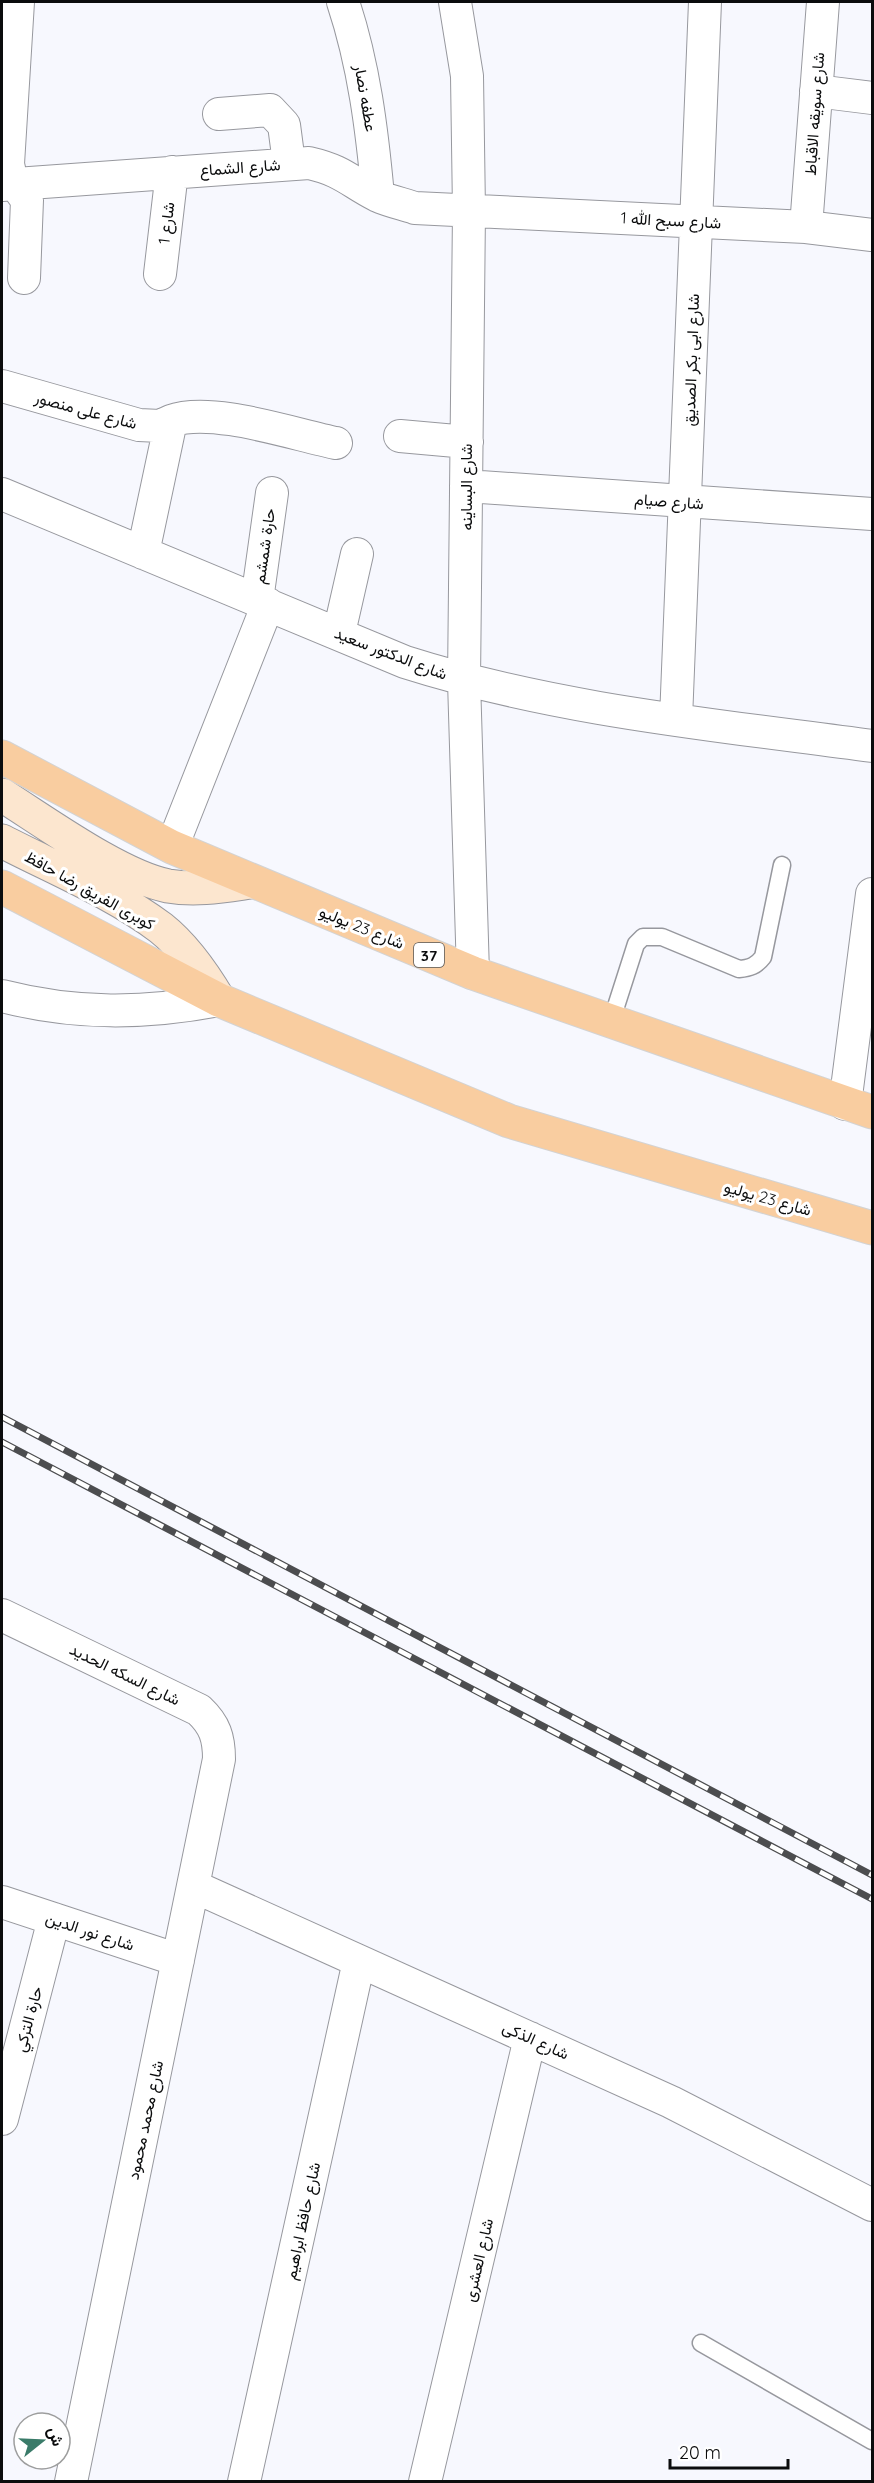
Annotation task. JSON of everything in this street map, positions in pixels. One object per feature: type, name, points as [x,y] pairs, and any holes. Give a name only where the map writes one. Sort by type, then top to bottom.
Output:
[{"type":"main road","name":"شارع 23 يوليو","points":[[2,757],[172,846],[250,882],[473,973],[859,1108]]},
{"type":"main road","points":[[2,795],[128,872],[167,886],[209,889],[250,882]]},
{"type":"main road","name":"كوبرى الفريق رضا حافظ","points":[[2,842],[107,895],[162,929],[185,951],[219,1000]]},
{"type":"main road","name":"شارع 23 يوليو","points":[[2,887],[219,1000],[509,1121],[873,1228]]},
{"type":"street","points":[[18,2],[8,184],[27,200],[24,278]]},
{"type":"street","name":"عطفه نصار","points":[[343,2],[354,34],[370,114],[378,196]]},
{"type":"street","name":"شارع البساينه","points":[[454,2],[467,76],[469,211],[464,681],[473,973]]},
{"type":"street","name":"شارع ابى بكر الصديق","points":[[676,719],[705,2]]},
{"type":"street","name":"شارع سويقه الاقباط","points":[[806,227],[823,2]]},
{"type":"street","points":[[816,91],[873,98]]},
{"type":"street","points":[[219,114],[270,110],[284,125],[289,163]]},
{"type":"street","name":"شارع الشماع","points":[[8,184],[289,163],[330,168],[348,176],[378,196],[415,208],[469,211]]},
{"type":"street","name":"شارع 1","points":[[160,274],[172,172]]},
{"type":"street","name":"شارع سبح الله 1","points":[[469,211],[806,227],[873,235]]},
{"type":"street","name":"شارع على منصور","points":[[2,386],[140,425],[160,426],[182,417],[206,415],[336,443]]},
{"type":"street","points":[[143,552],[171,421]]},
{"type":"street","points":[[400,436],[466,442]]},
{"type":"street","name":"شارع صيام","points":[[466,486],[873,514]]},
{"type":"street","name":"حارة شمشم","points":[[172,846],[262,602],[272,493]]},
{"type":"street","name":"شارع الدكتور سعيد","points":[[2,494],[405,662],[464,681],[676,719],[873,746]]},
{"type":"street","points":[[339,633],[357,554]]},
{"type":"street","points":[[859,1108],[873,894]]},
{"type":"street","points":[[2,996],[69,1010],[107,1012],[164,1009],[219,1000]]},
{"type":"street","name":"شارع السكه الحديد","points":[[2,1615],[199,1710],[216,1731],[219,1759]]},
{"type":"street","name":"شارع محمد محمود","points":[[71,2481],[219,1759]]},
{"type":"street","name":"شارع الذكى","points":[[193,1886],[671,2102],[873,2205]]},
{"type":"street","name":"شارع نور الدين","points":[[2,1902],[178,1960]]},
{"type":"street","name":"حارة التركي","points":[[2,2119],[54,1919]]},
{"type":"street","name":"شارع حافظ ابراهيم","points":[[244,2481],[359,1961]]},
{"type":"street","name":"شارع العشرى","points":[[425,2481],[530,2038]]},
{"type":"lane","points":[[610,1022],[636,944],[643,937],[662,937],[740,969],[749,969],[757,964],[763,957],[782,865]]},
{"type":"lane","points":[[701,2343],[873,2441]]},
{"type":"railway","points":[[2,1417],[872,1875]]},
{"type":"railway","points":[[2,1442],[872,1899]]}]
